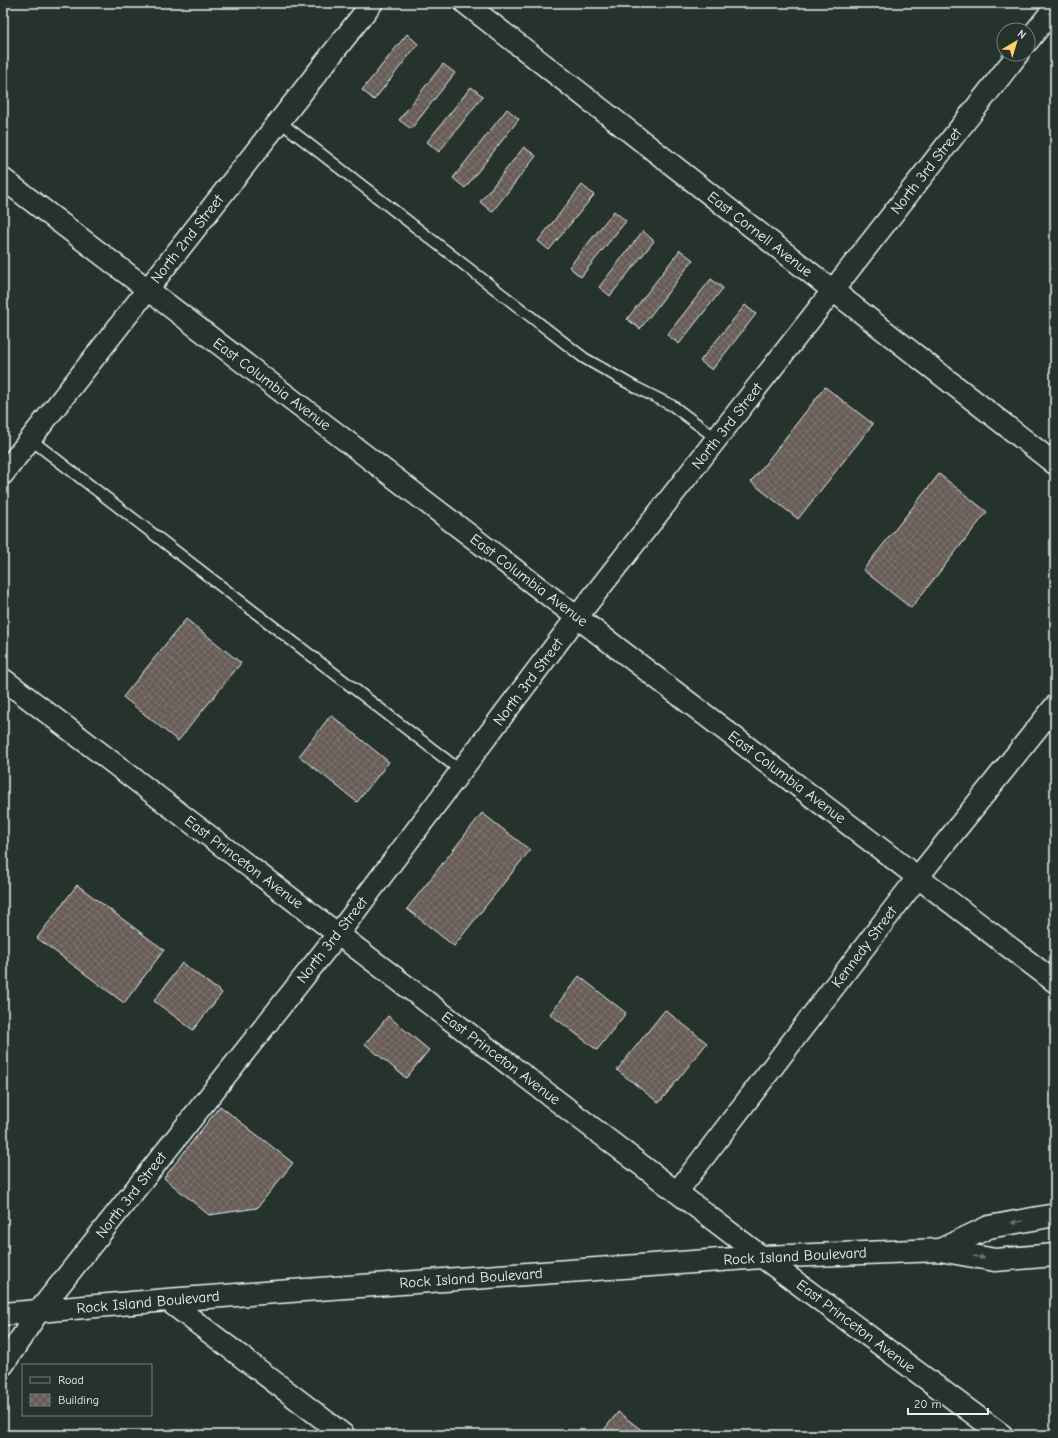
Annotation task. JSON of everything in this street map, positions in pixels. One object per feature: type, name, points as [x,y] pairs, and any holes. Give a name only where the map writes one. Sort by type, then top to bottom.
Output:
[{"type":"main road","name":"Rock Island Boulevard","points":[[940,1250],[990,1227],[1055,1215]]},
{"type":"main road","name":"Rock Island Boulevard","points":[[3,1314],[167,1300],[762,1257],[940,1250],[994,1260],[1055,1255]]},
{"type":"street","name":"North 2nd Street","points":[[3,474],[372,3]]},
{"type":"street","name":"East Cornell Avenue","points":[[465,3],[1055,464]]},
{"type":"street","points":[[1036,31],[1055,6]]},
{"type":"street","name":"North 3rd Street","points":[[3,1365],[39,1311],[338,934],[577,617],[1012,62]]},
{"type":"street","name":"East Columbia Avenue","points":[[3,179],[1055,982]]},
{"type":"street","name":"East Princeton Avenue","points":[[3,679],[762,1257],[1002,1435]]},
{"type":"street","name":"Kennedy Street","points":[[677,1192],[918,877],[1055,706]]},
{"type":"street","points":[[167,1300],[344,1435]]},
{"type":"lane","points":[[279,121],[584,358],[635,387],[673,406],[717,439]]},
{"type":"lane","points":[[30,439],[461,770]]},
{"type":"building","points":[[407,34],[418,44],[374,100],[362,90]]},
{"type":"building","points":[[443,64],[455,73],[411,129],[399,120]]},
{"type":"building","points":[[471,87],[483,96],[439,152],[427,142]]},
{"type":"building","points":[[507,109],[519,119],[465,188],[453,178]]},
{"type":"building","points":[[524,147],[536,156],[492,212],[480,202]]},
{"type":"building","points":[[582,185],[594,195],[549,250],[538,241]]},
{"type":"building","points":[[614,211],[626,221],[581,277],[569,267]]},
{"type":"building","points":[[643,231],[654,241],[610,296],[599,287]]},
{"type":"building","points":[[680,250],[693,260],[640,329],[627,319]]},
{"type":"building","points":[[711,279],[723,288],[679,344],[667,335]]},
{"type":"building","points":[[745,305],[756,314],[712,370],[700,361]]},
{"type":"building","points":[[825,387],[873,424],[798,519],[751,482]]},
{"type":"building","points":[[939,474],[987,512],[911,608],[863,570]]},
{"type":"building","points":[[186,619],[241,663],[178,741],[123,697]]},
{"type":"building","points":[[331,715],[389,762],[357,802],[299,756]]},
{"type":"building","points":[[482,813],[530,850],[454,946],[407,909]]},
{"type":"building","points":[[77,885],[164,950],[124,1003],[37,938]]},
{"type":"building","points":[[182,963],[222,993],[193,1030],[154,1001]]},
{"type":"building","points":[[579,976],[626,1013],[597,1050],[550,1014]]},
{"type":"building","points":[[665,1010],[707,1043],[659,1103],[617,1070]]},
{"type":"building","points":[[388,1016],[429,1050],[406,1078],[365,1044]]},
{"type":"building","points":[[220,1106],[293,1163],[257,1208],[209,1215],[164,1178]]},
{"type":"building","points":[[618,1412],[648,1435],[600,1435]]}]
